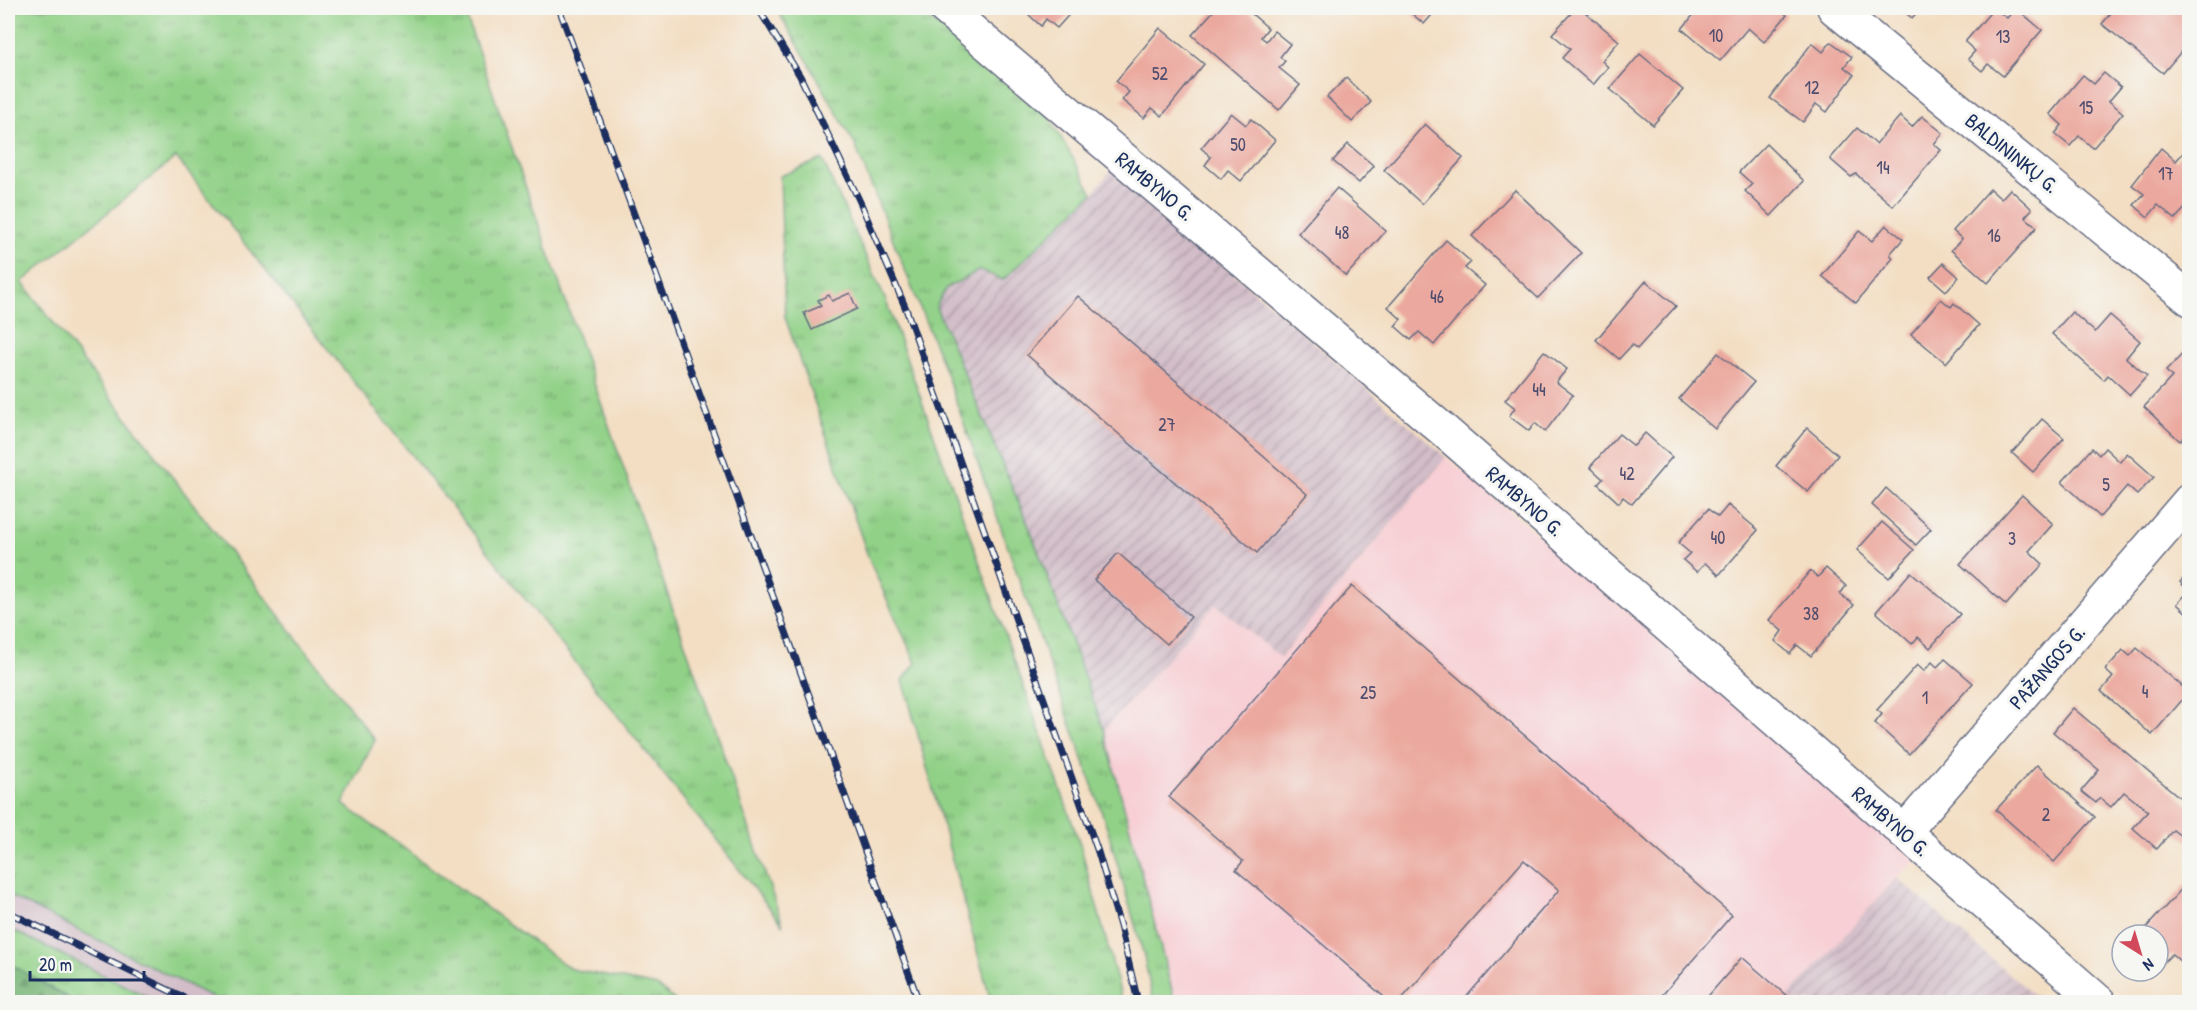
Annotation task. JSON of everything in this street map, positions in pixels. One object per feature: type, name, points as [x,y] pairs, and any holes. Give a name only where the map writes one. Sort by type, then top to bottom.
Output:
[{"type":"street","name":"RAMBYNO G.","points":[[945,8],[1442,429],[2099,1002]]},
{"type":"street","name":"BALDININKŲ G.","points":[[1834,8],[2190,299]]},
{"type":"street","name":"PAŽANGOS G.","points":[[1904,832],[2190,501]]},
{"type":"shaded area","points":[[1112,169],[1446,457],[1280,657],[1216,604],[1104,730],[1030,529],[936,307],[946,288],[981,270],[1093,193]]},
{"type":"shaded area","points":[[1446,457],[1918,859],[1897,878],[1789,997],[1795,1002],[1175,1002],[1104,730],[1216,604],[1280,657]]},
{"type":"shaded area","points":[[1897,878],[2042,1002],[1795,1002],[1788,997]]},
{"type":"shaded area","points":[[8,895],[222,1002],[158,1002],[8,928]]},
{"type":"green space","points":[[8,8],[466,8],[464,10],[783,925],[176,157],[22,282],[375,740],[343,804],[571,969],[657,986],[677,1002],[222,1002],[8,895]]},
{"type":"green space","points":[[776,8],[902,8],[937,24],[1048,115],[1093,193],[1003,280],[980,270],[946,288],[936,307],[1030,529],[1104,730],[1175,1002],[1153,1002],[1144,956],[1106,824],[946,373],[855,145]]},
{"type":"green space","points":[[822,159],[886,301],[1080,844],[1122,1002],[991,1002],[903,680],[916,663],[870,562],[785,317],[780,176]]},
{"type":"green space","points":[[8,928],[158,1002],[75,1002],[8,963]]},
{"type":"green space","points":[[8,963],[17,968],[75,1002],[8,1002]]},
{"type":"building","points":[[1032,8],[1075,8],[1057,28],[1046,19],[1041,26],[1029,15]]},
{"type":"building","points":[[1216,8],[1245,8],[1268,28],[1261,37],[1266,41],[1274,31],[1290,44],[1280,57],[1285,61],[1279,68],[1300,85],[1279,110],[1192,35]]},
{"type":"building","points":[[1405,8],[1438,8],[1424,24]]},
{"type":"building","points":[[1576,8],[1580,8],[1619,41],[1602,61],[1608,67],[1593,85],[1562,58],[1570,49],[1552,34]]},
{"type":"building","points":[[1699,8],[1778,8],[1787,15],[1764,42],[1748,28],[1720,61],[1682,29]]},
{"type":"building","points":[[1899,8],[1921,8],[1912,18]]},
{"type":"building","points":[[1994,8],[2007,18],[2016,8],[2042,30],[2003,76],[1988,64],[1982,71],[1968,59],[1975,51],[1965,42]]},
{"type":"building","points":[[2115,8],[2179,8],[2190,16],[2190,41],[2163,73],[2102,24]]},
{"type":"building","points":[[1160,28],[1204,64],[1162,116],[1152,108],[1144,118],[1122,100],[1129,92],[1116,81]]},
{"type":"building","points":[[1831,42],[1852,57],[1844,67],[1854,75],[1827,112],[1816,104],[1803,122],[1770,98],[1812,43],[1823,52]]},
{"type":"building","points":[[1640,54],[1683,90],[1653,125],[1610,89]]},
{"type":"building","points":[[2104,73],[2121,87],[2109,101],[2123,113],[2093,148],[2079,136],[2070,146],[2055,134],[2062,125],[2050,114],[2083,75],[2094,84]]},
{"type":"building","points":[[1346,78],[1371,102],[1352,122],[1327,97]]},
{"type":"building","points":[[1231,113],[1246,125],[1251,119],[1275,140],[1241,181],[1228,170],[1221,179],[1205,165],[1211,157],[1201,148]]},
{"type":"building","points":[[1900,116],[1912,127],[1922,116],[1943,133],[1934,144],[1941,150],[1893,206],[1856,174],[1851,177],[1830,159],[1857,128],[1876,144]]},
{"type":"building","points":[[1425,124],[1463,158],[1422,204],[1384,170]]},
{"type":"building","points":[[1348,144],[1374,166],[1359,183],[1333,161]]},
{"type":"building","points":[[1766,144],[1804,181],[1771,216],[1745,191],[1752,184],[1739,172]]},
{"type":"building","points":[[2188,147],[2190,203],[2175,219],[2158,205],[2148,217],[2134,205],[2144,194],[2132,185],[2161,148],[2176,161]]},
{"type":"building","points":[[1337,188],[1386,231],[1346,276],[1298,233]]},
{"type":"building","points":[[1990,189],[2001,199],[2010,189],[2032,209],[2025,217],[2037,227],[1988,283],[1951,250],[1962,239],[1953,231]]},
{"type":"building","points":[[1515,190],[1581,253],[1538,298],[1472,236]]},
{"type":"building","points":[[1886,225],[1903,239],[1890,254],[1893,258],[1856,303],[1822,276],[1859,231],[1872,241]]},
{"type":"building","points":[[1446,240],[1471,262],[1465,268],[1485,285],[1434,345],[1419,332],[1411,340],[1395,326],[1401,319],[1388,307]]},
{"type":"building","points":[[1943,263],[1959,277],[1946,291],[1930,277]]},
{"type":"building","points":[[1646,281],[1676,306],[1637,349],[1632,345],[1619,359],[1596,340]]},
{"type":"building","points":[[850,293],[857,309],[812,330],[804,313],[821,306],[818,300],[829,295],[832,301]]},
{"type":"building","points":[[1078,296],[1307,494],[1257,553],[1027,355]]},
{"type":"building","points":[[1941,299],[1951,307],[1954,303],[1979,325],[1946,363],[1911,334]]},
{"type":"building","points":[[2072,312],[2095,332],[2110,315],[2140,341],[2126,358],[2147,376],[2130,395],[2108,375],[2104,380],[2052,334]]},
{"type":"building","points":[[2190,346],[2190,431],[2180,441],[2144,407],[2172,377],[2166,371]]},
{"type":"building","points":[[1544,351],[1567,369],[1556,382],[1573,395],[1545,432],[1535,423],[1529,431],[1509,416],[1515,408],[1505,400]]},
{"type":"building","points":[[1718,353],[1754,382],[1715,429],[1679,399]]},
{"type":"building","points":[[2042,419],[2064,438],[2033,472],[2012,453]]},
{"type":"building","points":[[1807,428],[1838,455],[1808,492],[1776,466]]},
{"type":"building","points":[[1645,433],[1672,457],[1632,504],[1623,497],[1619,503],[1598,484],[1603,479],[1590,467],[1619,434],[1634,446]]},
{"type":"building","points":[[2092,448],[2099,455],[2105,448],[2120,462],[2127,453],[2154,477],[2137,495],[2127,486],[2100,517],[2062,482]]},
{"type":"building","points":[[1886,488],[1931,529],[1916,545],[1872,505]]},
{"type":"building","points":[[2022,495],[2053,524],[2029,551],[2043,564],[2006,605],[1960,564]]},
{"type":"building","points":[[1728,505],[1758,530],[1719,575],[1705,563],[1697,572],[1683,560],[1690,553],[1678,543],[1708,509],[1718,517]]},
{"type":"building","points":[[1882,522],[1914,550],[1889,578],[1857,550]]},
{"type":"building","points":[[1118,553],[1191,617],[1167,644],[1094,580]]},
{"type":"building","points":[[1826,568],[1846,586],[1840,594],[1854,605],[1811,656],[1797,645],[1790,654],[1775,641],[1782,631],[1769,620],[1810,571],[1818,577]]},
{"type":"building","points":[[1911,572],[1960,614],[1930,648],[1918,637],[1912,644],[1876,612]]},
{"type":"building","points":[[2190,572],[2190,616],[2177,604],[2189,591],[2180,582]]},
{"type":"building","points":[[1352,586],[1732,915],[1656,1002],[1462,1002],[1559,890],[1524,860],[1399,1002],[1390,1002],[1236,870],[1243,861],[1169,797]]},
{"type":"building","points":[[2137,648],[2189,692],[2152,735],[2101,691],[2113,677],[2105,670],[2123,650],[2130,656]]},
{"type":"building","points":[[1945,659],[1973,683],[1909,754],[1875,723],[1882,714],[1877,710],[1917,665],[1924,671],[1932,662],[1937,667]]},
{"type":"building","points":[[2073,708],[2190,806],[2190,843],[2173,830],[2157,849],[2133,828],[2148,811],[2124,792],[2111,807],[2100,798],[2096,803],[2081,791],[2099,770],[2053,732]]},
{"type":"building","points":[[2037,765],[2095,817],[2054,862],[1996,810]]},
{"type":"building","points":[[2188,882],[2190,953],[2181,962],[2172,954],[2170,956],[2170,923],[2150,923]]},
{"type":"building","points":[[1742,957],[1788,997],[1795,1002],[1703,1002]]},
{"type":"railway","points":[[559,8],[919,1002]]},
{"type":"railway","points":[[758,8],[800,76],[860,202],[906,309],[1098,852],[1120,926],[1138,1002]]},
{"type":"railway","points":[[8,912],[193,1002]]}]
